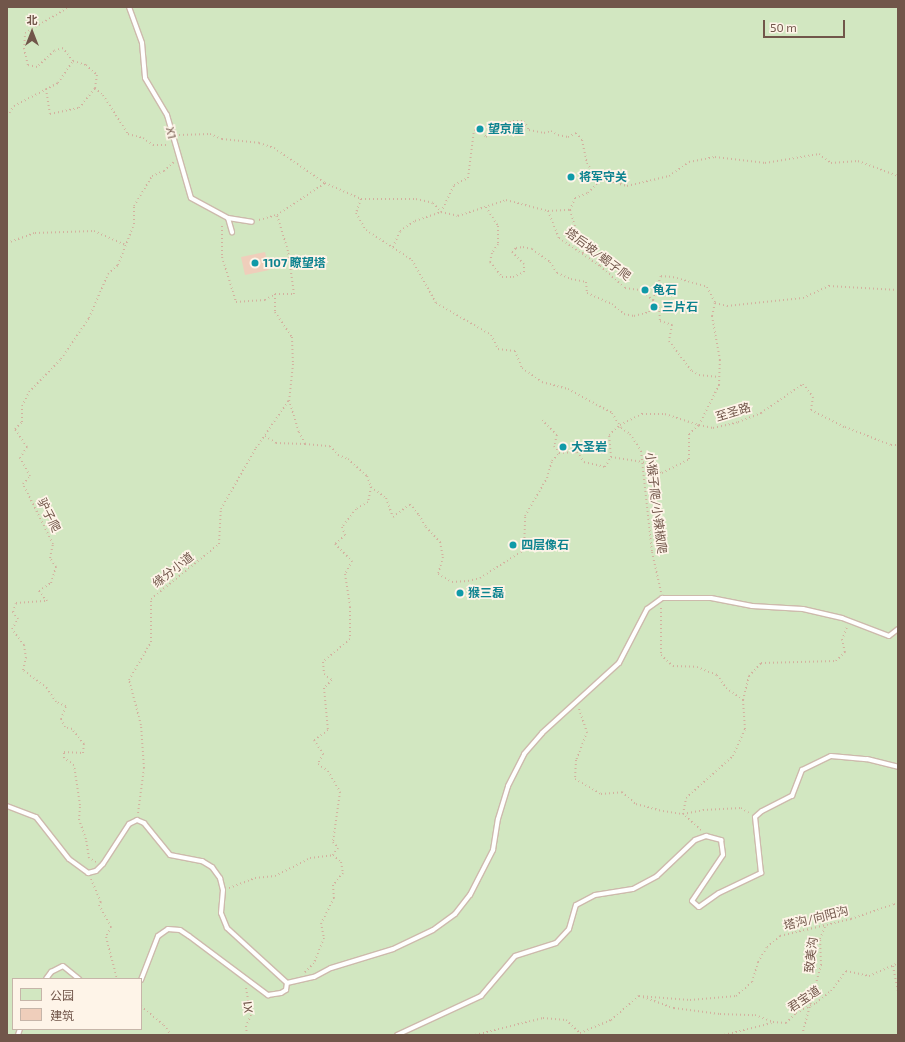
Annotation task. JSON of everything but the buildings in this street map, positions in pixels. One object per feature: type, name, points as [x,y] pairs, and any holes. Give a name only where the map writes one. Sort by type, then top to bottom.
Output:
[{"type":"lane","name":"X1","points":[[129,7],[142,43],[145,78],[167,115],[178,159],[191,198],[228,218],[252,222]]},
{"type":"lane","points":[[228,218],[232,232]]},
{"type":"lane","points":[[287,982],[314,977],[331,968],[393,949],[433,930],[455,914],[470,895],[493,850],[498,819],[508,786],[524,754],[542,733],[619,663],[646,609],[662,598],[711,598],[752,606],[803,609],[849,620],[889,636],[898,629]]},
{"type":"lane","points":[[397,1035],[481,996],[516,956],[556,943],[569,929],[576,905],[595,895],[633,889],[657,876],[695,840],[706,836],[721,840],[723,855],[692,901],[699,907],[718,893],[761,873],[755,817],[762,811],[792,796],[802,770],[831,756],[867,759],[898,767]]},
{"type":"lane","points":[[7,806],[36,816],[69,859],[88,873],[99,868],[126,827],[137,820],[156,835],[170,855],[202,861],[212,867],[220,878],[223,890],[221,913],[227,928],[287,982]]},
{"type":"lane","points":[[142,978],[158,936],[168,929],[180,930],[268,995],[281,993],[286,990],[287,982]]},
{"type":"lane","points":[[47,978],[51,972],[63,966],[75,973],[78,978]]},
{"type":"path","points":[[46,88],[50,100],[50,114],[79,108],[95,88],[97,74],[86,65],[73,61],[63,48],[54,51],[37,68],[28,65],[24,49],[26,33],[69,7]]},
{"type":"path","points":[[7,116],[14,106],[58,82],[73,61]]},
{"type":"path","points":[[95,88],[103,95],[128,134],[143,138],[154,145],[174,144]]},
{"type":"path","points":[[441,212],[454,185],[468,178],[474,130],[480,129],[486,137],[513,121],[524,121],[529,130],[544,133],[552,131],[558,135],[568,137],[576,133],[582,140],[587,163],[601,179],[627,186],[669,176],[688,162],[716,158],[765,163],[819,154],[831,163],[858,161],[898,176]]},
{"type":"path","points":[[172,135],[210,134],[222,139],[259,143],[274,148],[325,183],[361,199],[416,199],[433,203],[441,212]]},
{"type":"path","name":"驴子爬","points":[[94,868],[96,861],[89,858],[86,839],[78,820],[80,804],[74,765],[64,758],[64,752],[83,753],[84,744],[72,729],[65,726],[61,718],[66,706],[56,702],[47,688],[23,670],[26,658],[24,645],[12,629],[18,619],[13,612],[16,604],[47,601],[39,591],[51,583],[56,567],[50,558],[53,544],[23,484],[30,476],[20,458],[27,447],[15,429],[22,422],[22,406],[29,392],[61,359],[89,318],[108,274],[118,264],[134,224],[134,206],[152,176],[164,171],[178,159]]},
{"type":"path","points":[[583,253],[570,210],[574,198],[588,193],[601,179]]},
{"type":"path","points":[[252,222],[276,215],[325,183]]},
{"type":"path","name":"小猴子爬/小辣椒爬","points":[[361,199],[356,213],[366,230],[412,260],[436,303],[491,335],[498,348],[515,351],[522,368],[542,382],[568,389],[612,413],[620,426],[642,450],[652,552],[662,598],[661,655],[673,666],[697,667],[717,675],[726,688],[743,700]]},
{"type":"path","points":[[393,248],[400,231],[415,221],[441,212],[458,216],[506,200],[548,211],[570,210]]},
{"type":"path","points":[[486,207],[498,226],[498,244],[492,253],[490,262],[502,277],[513,277],[524,272],[524,264],[512,252],[516,248],[523,247],[532,250],[550,262],[557,272],[571,279],[586,282],[587,293],[612,304],[624,314],[634,316],[649,312],[661,276],[673,277],[707,287],[715,303],[712,316],[720,360],[719,385],[699,425],[689,434],[689,459],[662,473],[643,462],[611,457]]},
{"type":"path","name":"塔后坡/蝎子爬","points":[[548,211],[559,238],[583,253],[625,288],[640,290],[653,300]]},
{"type":"path","points":[[221,214],[222,257],[236,302],[265,300],[275,294],[294,294],[288,252],[276,215]]},
{"type":"path","points":[[7,243],[35,233],[94,231],[125,245]]},
{"type":"path","points":[[715,303],[727,306],[802,298],[829,286],[898,290]]},
{"type":"path","points":[[275,294],[275,312],[292,337],[293,364],[289,400],[305,444]]},
{"type":"path","points":[[653,300],[659,307],[660,321],[672,325],[669,342],[692,371],[699,375],[719,377]]},
{"type":"path","name":"至圣路","points":[[699,425],[713,428],[738,422],[761,413],[803,384],[813,397],[812,410],[845,428],[891,445],[898,445]]},
{"type":"path","name":"缘分小道","points":[[137,820],[144,768],[141,725],[130,680],[151,642],[151,599],[220,544],[221,509],[264,436],[289,400]]},
{"type":"path","points":[[371,487],[386,498],[393,517],[410,504],[420,515],[426,528],[440,542],[444,557],[438,574],[452,582],[468,581],[480,578],[524,550],[525,516],[547,478],[552,461],[559,453],[577,452],[584,462],[605,467],[611,457],[609,436],[620,426],[642,414],[664,414],[699,425]]},
{"type":"path","points":[[542,420],[557,435],[554,446],[559,453]]},
{"type":"path","points":[[223,890],[255,878],[275,876],[310,858],[333,855],[338,848],[334,842],[340,792],[328,771],[318,764],[323,754],[314,740],[328,730],[324,688],[332,680],[324,674],[323,662],[350,639],[350,608],[345,574],[352,561],[335,544],[345,535],[342,527],[356,509],[368,502],[371,487],[367,476],[348,459],[338,455],[330,446],[276,443],[264,436]]},
{"type":"path","points":[[683,814],[686,798],[733,756],[745,728],[743,700],[749,676],[761,663],[836,661],[845,652],[842,640],[849,620]]},
{"type":"path","points":[[577,702],[587,732],[576,760],[575,779],[601,794],[622,792],[636,804],[683,814],[693,820],[706,836]]},
{"type":"path","points":[[683,814],[703,810],[741,808],[755,817]]},
{"type":"path","points":[[300,973],[314,963],[324,938],[322,923],[334,898],[334,885],[343,873],[341,862],[333,855]]},
{"type":"path","points":[[88,873],[101,902],[99,905],[111,927],[106,937],[117,978]]},
{"type":"path","name":"塔沟/向阳沟","points":[[639,996],[690,1000],[736,996],[752,982],[758,962],[767,947],[780,936],[850,919],[894,904],[898,906]]},
{"type":"path","name":"致美沟","points":[[802,1035],[821,965],[820,939],[826,924]]},
{"type":"path","name":"君宝道","points":[[724,1035],[773,1022],[786,1023],[796,1013],[809,1007],[831,991],[846,971],[869,976],[898,963]]},
{"type":"path","points":[[893,966],[898,991]]},
{"type":"path","name":"X1","points":[[245,978],[251,1015],[246,1026],[247,1035]]},
{"type":"path","points":[[475,1035],[543,1018],[566,1020],[580,1033],[611,1020],[639,996],[674,1008],[720,1014],[755,1015],[773,1022]]},
{"type":"path","points":[[142,1007],[164,1025],[171,1035]]},
{"type":"green space","points":[[7,7],[898,7],[898,1035],[7,1035]]},
{"type":"place","name":"望京崖","points":[[480,129]]},
{"type":"place","name":"将军守关","points":[[571,177]]},
{"type":"place","name":"1107 瞭望塔","points":[[255,263]]},
{"type":"place","name":"龟石","points":[[645,290]]},
{"type":"place","name":"三片石","points":[[654,307]]},
{"type":"place","name":"大圣岩","points":[[563,447]]},
{"type":"place","name":"四层像石","points":[[513,545]]},
{"type":"place","name":"猴三磊","points":[[460,593]]}]
